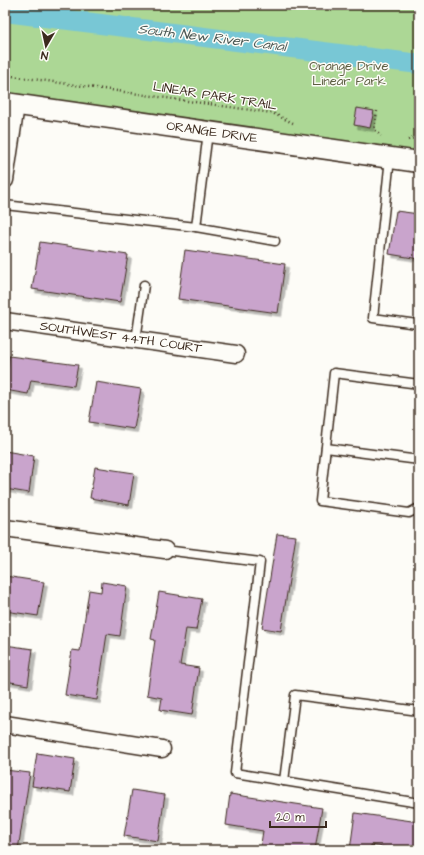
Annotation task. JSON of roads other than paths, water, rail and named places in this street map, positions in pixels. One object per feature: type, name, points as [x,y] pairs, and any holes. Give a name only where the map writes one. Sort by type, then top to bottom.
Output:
[{"type":"street","name":"ORANGE DRIVE","points":[[10,104],[208,132],[387,149],[419,162]]},
{"type":"street","points":[[5,180],[10,104]]},
{"type":"street","name":"SOUTHWEST 44TH COURT","points":[[5,321],[236,354]]},
{"type":"street","points":[[5,528],[165,550]]},
{"type":"street","points":[[5,724],[162,749]]},
{"type":"lane","points":[[196,227],[208,132]]},
{"type":"lane","points":[[387,149],[373,318],[417,324]]},
{"type":"lane","points":[[5,205],[196,227],[275,241]]},
{"type":"lane","points":[[136,340],[144,285]]},
{"type":"lane","points":[[419,384],[334,373],[320,501],[409,513],[419,508]]},
{"type":"lane","points":[[326,448],[419,460]]},
{"type":"lane","points":[[165,550],[260,562],[235,773],[419,803]]},
{"type":"lane","points":[[284,781],[295,695],[419,711]]},
{"type":"waterway","name":"South New River Canal","points":[[5,12],[419,64]]},
{"type":"park label","name":"Orange Drive Linear Park","points":[[349,74]]}]
